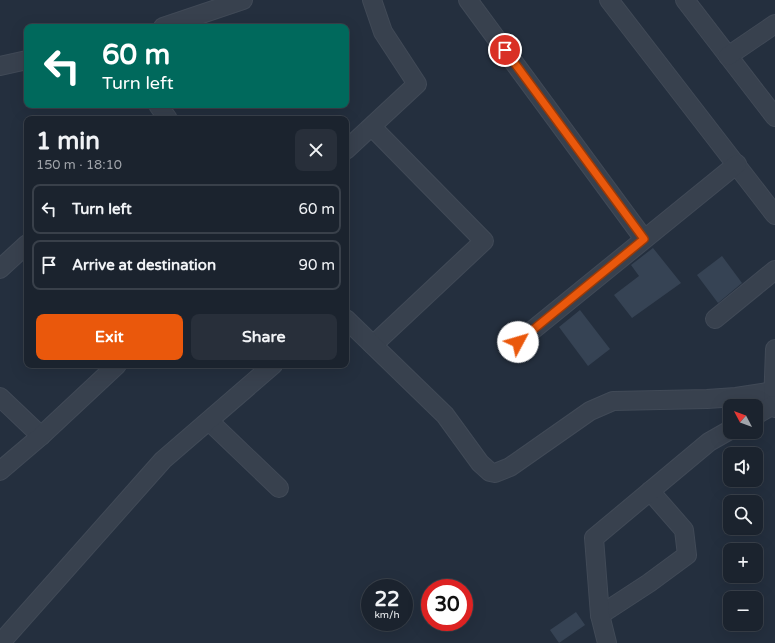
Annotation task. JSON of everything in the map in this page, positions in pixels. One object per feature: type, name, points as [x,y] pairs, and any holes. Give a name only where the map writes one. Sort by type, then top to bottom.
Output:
[{"type":"street","points":[[172,24],[242,0]]},
{"type":"street","points":[[349,147],[417,84],[383,32],[372,0]]},
{"type":"street","points":[[468,0],[644,239]]},
{"type":"street","points":[[608,0],[737,164],[775,215]]},
{"type":"street","points":[[685,0],[775,117]]},
{"type":"street","points":[[728,56],[775,24]]},
{"type":"street","points":[[0,66],[24,61]]},
{"type":"street","points":[[372,127],[484,241],[373,345]]},
{"type":"street","points":[[518,342],[737,164]]},
{"type":"street","points":[[0,269],[24,247]]},
{"type":"street","points":[[715,319],[775,270]]},
{"type":"street","points":[[349,322],[445,415],[485,469],[495,473],[510,467],[590,411],[613,401],[736,397],[774,401]]},
{"type":"street","points":[[774,401],[775,349]]},
{"type":"street","points":[[0,471],[41,436],[114,368]]},
{"type":"street","points":[[5,637],[163,460],[270,368]]},
{"type":"street","points":[[0,398],[41,436]]},
{"type":"street","points":[[763,410],[774,401]]},
{"type":"street","points":[[209,421],[279,488]]},
{"type":"street","points":[[607,643],[600,615],[594,538],[709,442],[723,434]]},
{"type":"street","points":[[600,615],[649,583],[687,555],[684,530],[650,491]]},
{"type":"building","points":[[653,248],[681,283],[632,318],[614,295],[639,276],[631,265]]},
{"type":"building","points":[[722,256],[742,283],[718,303],[697,275]]},
{"type":"building","points":[[580,310],[610,349],[588,366],[559,327]]},
{"type":"building","points":[[576,612],[585,625],[559,643],[550,630]]},
{"type":"route","points":[[505,50],[644,239],[518,342]]}]
